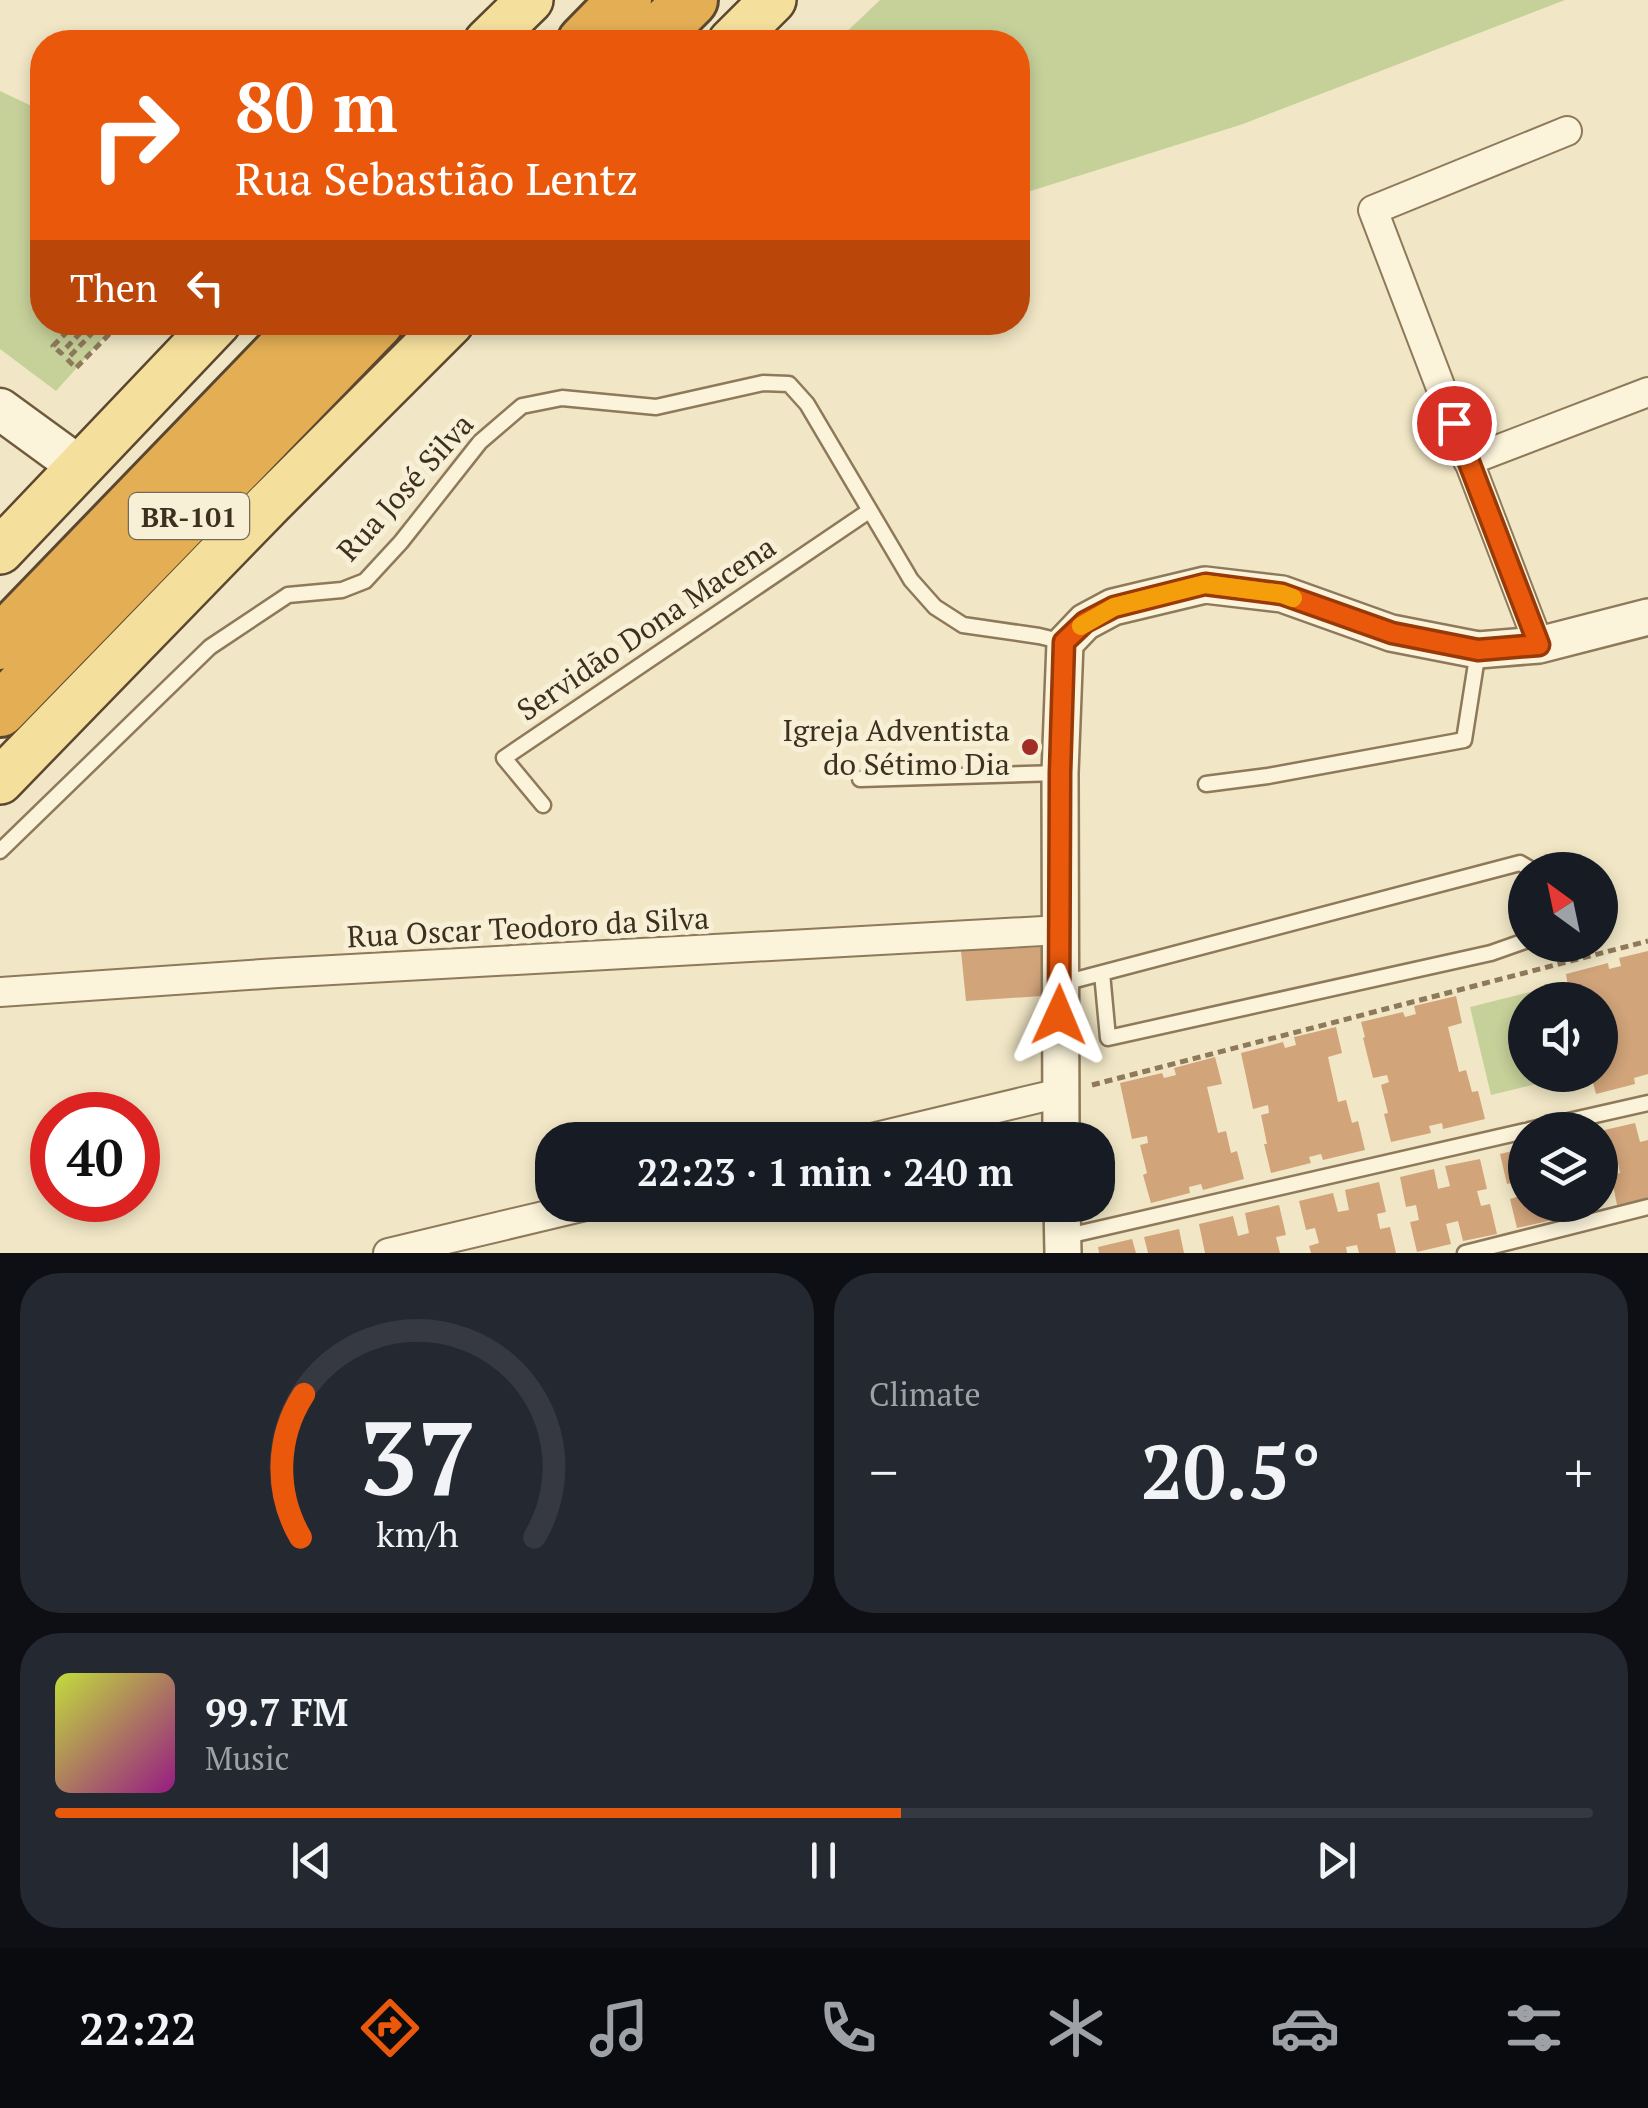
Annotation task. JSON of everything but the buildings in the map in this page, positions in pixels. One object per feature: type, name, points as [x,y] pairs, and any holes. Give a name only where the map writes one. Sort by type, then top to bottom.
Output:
[{"type":"highway","points":[[596,30],[625,0]]},
{"type":"highway","points":[[662,30],[691,0]]},
{"type":"highway","name":"BR-101","points":[[0,643],[297,335]]},
{"type":"highway","name":"BR-101","points":[[0,710],[364,335]]},
{"type":"main road","points":[[500,30],[530,0]]},
{"type":"main road","points":[[743,30],[774,0]]},
{"type":"main road","points":[[2,549],[206,335]]},
{"type":"main road","points":[[0,781],[438,335]]},
{"type":"main road","points":[[0,409],[81,468]]},
{"type":"street","points":[[1539,645],[1374,210],[1567,131]]},
{"type":"street","points":[[1468,460],[1648,392]]},
{"type":"street","points":[[1060,1122],[1064,642],[1085,622],[1114,607],[1205,584],[1282,594],[1392,633],[1478,650],[1539,645],[1648,616]]},
{"type":"street","name":"Rua Oscar Teodoro da Silva","points":[[0,992],[1061,930]]},
{"type":"street","points":[[938,1122],[1060,1093]]},
{"type":"street","points":[[388,1253],[535,1218]]},
{"type":"lane","name":"Rua José Silva","points":[[0,851],[210,647],[288,596],[342,590],[365,581],[480,442],[522,406],[562,398],[656,407],[763,383],[789,384],[807,404],[869,510]]},
{"type":"lane","points":[[869,510],[911,580],[935,607],[963,625],[1064,642]]},
{"type":"lane","name":"Servidão Dona Macena","points":[[543,805],[504,758],[869,510]]},
{"type":"lane","points":[[1206,784],[1464,740],[1478,650]]},
{"type":"lane","points":[[860,778],[1060,773]]},
{"type":"lane","points":[[1059,984],[1508,865]]},
{"type":"lane","points":[[1102,973],[1108,1038],[1508,947]]},
{"type":"lane","points":[[1608,1112],[1648,1103]]},
{"type":"lane","points":[[1062,1232],[1508,1134]]},
{"type":"lane","points":[[1464,1253],[1648,1207]]},
{"type":"path","points":[[64,335],[54,346],[60,353],[78,335]]},
{"type":"path","points":[[90,335],[67,359],[76,368],[109,335]]},
{"type":"path","points":[[1060,1093],[1648,942]]},
{"type":"green space","points":[[880,0],[1565,0],[1243,124],[1030,191],[1030,30],[849,30]]},
{"type":"green space","points":[[0,91],[30,105],[30,335],[106,335],[56,391],[0,349]]},
{"type":"green space","points":[[1508,998],[1508,1091],[1491,1095],[1470,1007]]},
{"type":"slow traffic","points":[[1081,626],[1114,607],[1205,584],[1293,598]]},
{"type":"place","name":"Igreja Adventista do Sétimo Dia","points":[[1030,747]]},
{"type":"route","points":[[1059,1015],[1064,642],[1085,622],[1114,607],[1205,584],[1282,594],[1392,633],[1478,650],[1539,645],[1454,423]]}]
